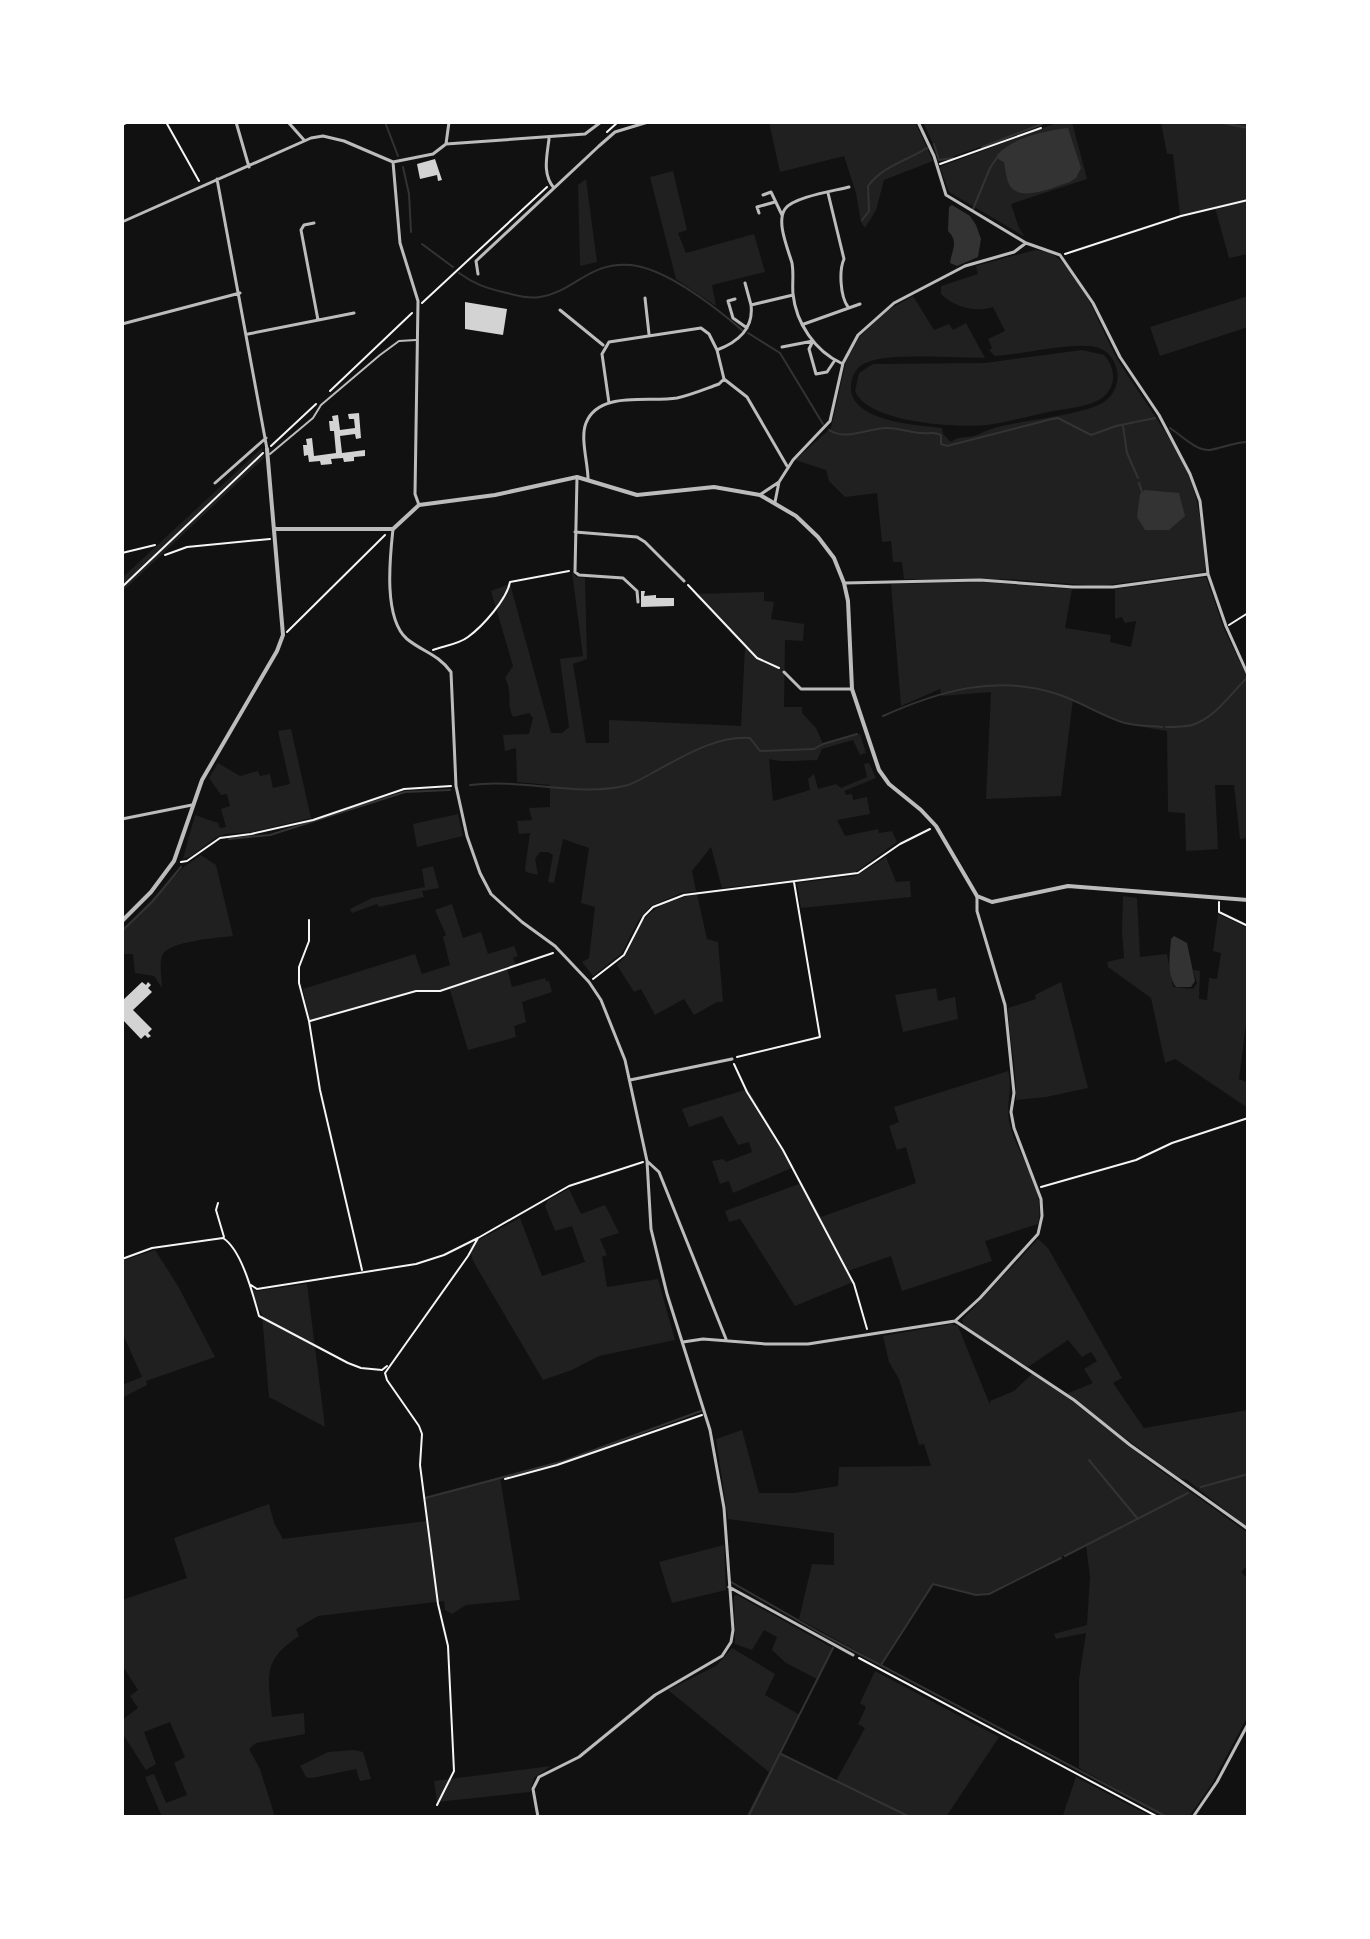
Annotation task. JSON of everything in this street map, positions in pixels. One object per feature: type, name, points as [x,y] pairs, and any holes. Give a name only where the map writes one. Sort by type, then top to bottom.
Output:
[{"type":"street","points":[[236,122],[249,167]]},
{"type":"street","points":[[288,122],[304,140]]},
{"type":"street","points":[[446,144],[449,122]]},
{"type":"street","points":[[122,222],[304,140],[333,138],[393,162],[433,154],[446,144],[549,139],[585,134],[601,122]]},
{"type":"street","points":[[478,274],[476,261],[552,186],[615,132],[648,122]]},
{"type":"street","points":[[918,122],[943,189],[951,200],[1026,243],[1060,255],[1093,303],[1120,357],[1159,415],[1190,474],[1200,501],[1208,574],[1226,626],[1248,675]]},
{"type":"street","points":[[549,139],[545,171],[552,186]]},
{"type":"street","points":[[393,162],[400,243],[418,297],[415,494],[419,505]]},
{"type":"street","points":[[122,921],[174,861],[192,805],[209,767],[277,651],[283,635],[266,438],[217,179]]},
{"type":"street","points":[[782,215],[792,202],[849,187]]},
{"type":"street","points":[[763,195],[771,192],[782,215],[793,269],[793,295],[802,325],[813,341],[843,363]]},
{"type":"street","points":[[828,193],[844,259],[841,263],[841,288],[843,301],[848,307]]},
{"type":"street","points":[[755,200],[759,213]]},
{"type":"street","points":[[757,207],[775,202]]},
{"type":"street","points":[[314,223],[304,225],[301,230],[318,320]]},
{"type":"street","points":[[775,502],[779,482],[787,468],[830,421],[843,363],[854,338],[889,306],[965,266],[1014,252],[1026,243]]},
{"type":"street","points":[[717,350],[736,342],[752,319],[745,283]]},
{"type":"street","points":[[122,324],[240,293]]},
{"type":"street","points":[[751,305],[793,295]]},
{"type":"street","points":[[645,298],[649,335]]},
{"type":"street","points":[[735,299],[728,301],[733,318],[747,329]]},
{"type":"street","points":[[802,325],[860,304]]},
{"type":"street","points":[[560,310],[604,346]]},
{"type":"street","points":[[248,334],[354,313]]},
{"type":"street","points":[[604,346],[617,339],[701,328],[709,334],[717,350],[724,379],[747,397],[787,468]]},
{"type":"street","points":[[813,341],[809,349],[814,373],[827,372],[835,360]]},
{"type":"street","points":[[782,347],[813,341]]},
{"type":"street","points":[[604,346],[602,363],[609,403]]},
{"type":"street","points":[[588,479],[584,428],[590,416],[609,403],[675,398],[710,388],[724,379]]},
{"type":"street","points":[[215,483],[266,438]]},
{"type":"street","points":[[275,529],[393,529],[419,505],[495,495],[577,477],[637,495],[714,487],[760,495],[775,502],[818,537],[834,558],[844,583],[849,615],[852,689],[879,770],[889,784],[936,826],[977,896],[977,911],[1005,1005],[1014,1093],[1012,1120],[1042,1208],[1038,1234],[955,1321],[808,1344],[703,1339],[682,1342]]},
{"type":"street","points":[[577,477],[574,570],[579,575],[623,578],[637,591],[638,602]]},
{"type":"street","points":[[760,495],[779,482]]},
{"type":"street","points":[[393,529],[390,594],[398,627],[406,638],[442,659],[451,672],[456,786],[467,836],[480,873],[491,894],[560,950],[589,982],[614,1028],[630,1080],[647,1161],[651,1229],[682,1342],[706,1413],[724,1508],[733,1630],[728,1650],[712,1663],[655,1695],[579,1757],[539,1777],[533,1789],[538,1817]]},
{"type":"street","points":[[575,532],[637,537],[684,581]]},
{"type":"street","points":[[844,583],[980,580],[1113,587],[1208,574]]},
{"type":"street","points":[[784,672],[801,689],[852,689]]},
{"type":"street","points":[[122,819],[192,805]]},
{"type":"street","points":[[977,896],[992,902],[1068,886],[1248,900]]},
{"type":"street","points":[[630,1080],[732,1059]]},
{"type":"street","points":[[647,1161],[659,1172],[726,1340]]},
{"type":"street","points":[[955,1321],[1074,1400],[1130,1445],[1248,1529]]},
{"type":"street","points":[[1248,1569],[1248,1577]]},
{"type":"street","points":[[729,1587],[853,1655]]},
{"type":"street","points":[[1193,1817],[1217,1782],[1248,1724]]},
{"type":"lane","points":[[268,452],[273,454],[313,418],[321,405],[380,355],[399,341],[417,340]]},
{"type":"path","points":[[122,125],[128,122]]},
{"type":"path","points":[[166,122],[202,185]]},
{"type":"path","points":[[599,139],[618,122]]},
{"type":"path","points":[[936,165],[1041,128]]},
{"type":"path","points":[[122,587],[418,307],[552,186]]},
{"type":"path","points":[[1060,255],[1181,216],[1248,200]]},
{"type":"path","points":[[283,635],[360,557],[393,529]]},
{"type":"path","points":[[165,555],[187,547],[276,538]]},
{"type":"path","points":[[122,553],[155,545]]},
{"type":"path","points":[[429,652],[468,638],[501,603],[510,582],[574,570]]},
{"type":"path","points":[[684,581],[757,658],[784,672]]},
{"type":"path","points":[[1226,626],[1248,613]]},
{"type":"path","points":[[174,861],[187,861],[220,838],[313,820],[404,789],[456,786]]},
{"type":"path","points":[[589,982],[624,955],[638,924],[653,907],[684,895],[858,873],[900,844],[936,826]]},
{"type":"path","points":[[794,882],[820,1037],[732,1059],[854,1284],[869,1335]]},
{"type":"path","points":[[1219,898],[1219,912],[1248,926]]},
{"type":"path","points":[[309,920],[309,941],[299,973],[320,1090],[362,1271]]},
{"type":"path","points":[[309,1021],[416,991],[440,991],[560,950]]},
{"type":"path","points":[[1038,1189],[1136,1160],[1172,1143],[1248,1118]]},
{"type":"path","points":[[251,1285],[257,1289],[416,1264],[444,1255],[478,1238],[569,1186],[647,1161]]},
{"type":"path","points":[[218,1203],[215,1208],[223,1228],[223,1238]]},
{"type":"path","points":[[122,1259],[152,1248],[223,1238],[230,1243],[251,1285],[259,1316],[361,1368],[382,1370],[468,1256],[478,1238]]},
{"type":"path","points":[[388,1365],[385,1373],[387,1380],[422,1434],[420,1465],[448,1646],[454,1771],[437,1805]]},
{"type":"path","points":[[505,1479],[557,1465],[706,1413]]},
{"type":"path","points":[[853,1655],[1158,1817]]},
{"type":"shaded area","points":[[769,122],[915,122],[933,161],[884,180],[876,210],[865,228],[844,156],[780,172]]},
{"type":"shaded area","points":[[923,122],[1042,122],[1042,125],[943,160]]},
{"type":"shaded area","points":[[1059,122],[1072,122],[1087,179],[1011,204],[1025,237],[949,192],[940,168],[942,166]]},
{"type":"shaded area","points":[[1161,122],[1248,122],[1248,254],[1229,258],[1215,208],[1180,216],[1173,154],[1167,154]]},
{"type":"shaded area","points":[[1068,128],[1081,168],[1076,178],[1036,192],[1013,189],[1008,182],[1004,162],[997,155],[1020,139]]},
{"type":"shaded area","points":[[673,171],[687,230],[678,233],[686,253],[754,234],[765,272],[712,285],[716,306],[676,279],[650,177]]},
{"type":"shaded area","points":[[586,179],[597,262],[580,266],[578,185]]},
{"type":"shaded area","points":[[952,205],[970,216],[981,239],[978,257],[957,266],[950,263],[954,246],[948,231],[949,207]]},
{"type":"shaded area","points":[[1035,250],[1056,256],[1080,284],[1119,362],[1182,461],[1197,503],[1205,572],[1099,586],[1007,579],[904,579],[902,562],[893,562],[891,541],[882,542],[877,493],[845,497],[829,481],[826,470],[795,460],[831,428],[846,361],[860,336],[888,310],[913,296],[934,330],[949,324],[953,330],[966,323],[985,358],[908,357],[864,363],[856,370],[851,385],[853,397],[860,407],[872,414],[901,423],[942,428],[943,434],[951,442],[1003,426],[1081,411],[1108,399],[1118,375],[1109,354],[1099,348],[1078,346],[995,356],[989,350],[992,348],[988,339],[1005,331],[993,307],[966,308],[941,294],[941,286],[978,274],[976,266]]},
{"type":"shaded area","points":[[1248,296],[1248,327],[1160,356],[1150,327]]},
{"type":"shaded area","points":[[1082,350],[1104,355],[1111,366],[1113,377],[1107,394],[1085,405],[995,424],[935,424],[894,417],[863,402],[855,391],[859,373],[873,364],[985,363]]},
{"type":"shaded area","points":[[262,448],[264,458],[122,592],[122,578]]},
{"type":"shaded area","points":[[1145,490],[1179,493],[1185,516],[1169,530],[1145,530],[1137,517],[1140,494]]},
{"type":"shaded area","points":[[572,572],[576,577],[585,578],[587,659],[573,664],[586,743],[609,743],[609,720],[741,726],[745,648],[694,594],[764,592],[764,601],[774,602],[771,619],[804,624],[803,641],[785,640],[784,707],[802,707],[802,713],[816,728],[823,744],[860,734],[866,753],[860,755],[853,740],[822,749],[817,760],[769,759],[773,801],[810,790],[808,779],[814,774],[818,789],[836,784],[841,788],[867,777],[864,764],[869,763],[876,778],[844,791],[846,795],[852,794],[853,800],[867,797],[870,814],[837,820],[845,836],[878,829],[879,833],[892,831],[897,842],[854,873],[722,888],[711,847],[692,871],[696,891],[681,893],[651,906],[638,921],[622,953],[593,976],[582,962],[589,958],[595,907],[581,903],[589,848],[563,839],[554,883],[548,882],[553,855],[548,852],[540,852],[535,859],[538,875],[525,869],[530,833],[519,834],[517,821],[532,820],[529,808],[550,807],[550,785],[517,782],[516,748],[505,751],[503,735],[529,734],[533,718],[529,713],[513,717],[511,712],[505,678],[513,666],[491,591],[510,584],[551,733],[562,733],[569,727],[560,659],[583,656]]},
{"type":"shaded area","points":[[1206,577],[1224,629],[1248,679],[1248,838],[1240,839],[1234,785],[1215,785],[1218,849],[1186,851],[1185,813],[1168,812],[1167,731],[1118,720],[1073,699],[1061,796],[986,799],[991,692],[942,696],[940,689],[901,706],[891,584],[981,582],[1072,589],[1065,628],[1111,635],[1110,642],[1131,647],[1136,621],[1125,623],[1122,617],[1115,619],[1115,589]]},
{"type":"shaded area","points":[[291,729],[311,818],[252,832],[225,834],[183,859],[195,815],[218,823],[220,828],[226,827],[221,809],[230,806],[227,794],[221,795],[209,778],[218,763],[240,776],[258,771],[260,776],[270,774],[273,788],[290,784],[278,731]]},
{"type":"shaded area","points":[[458,814],[463,836],[417,847],[413,824]]},
{"type":"shaded area","points":[[201,855],[216,865],[233,936],[194,941],[166,951],[161,960],[162,988],[154,976],[135,973],[133,954],[122,954],[122,930],[185,866]]},
{"type":"shaded area","points":[[886,857],[896,882],[910,881],[911,897],[801,908],[797,883],[856,876]]},
{"type":"shaded area","points":[[433,866],[439,888],[422,891],[424,897],[379,907],[377,904],[352,913],[350,909],[372,898],[425,887],[422,869]]},
{"type":"shaded area","points":[[697,894],[707,939],[718,942],[723,1002],[717,1002],[694,1015],[684,999],[655,1015],[641,989],[634,992],[617,965],[627,954],[647,916],[670,902]]},
{"type":"shaded area","points":[[1123,896],[1137,898],[1140,957],[1167,954],[1173,987],[1193,989],[1197,983],[1193,970],[1200,971],[1199,999],[1207,1000],[1209,978],[1217,979],[1221,953],[1213,951],[1218,914],[1248,928],[1248,1009],[1239,1079],[1248,1083],[1248,1108],[1175,1059],[1165,1063],[1151,998],[1108,967],[1107,962],[1124,958]]},
{"type":"shaded area","points":[[452,904],[463,938],[481,932],[488,954],[514,946],[518,956],[513,958],[516,965],[507,968],[512,987],[545,978],[549,981],[552,992],[522,1002],[526,1022],[514,1026],[516,1037],[468,1050],[449,987],[438,991],[415,990],[310,1022],[303,989],[415,954],[422,974],[450,965],[443,937],[446,935],[435,910]]},
{"type":"shaded area","points":[[1174,936],[1187,943],[1195,981],[1191,987],[1176,987],[1171,976],[1169,964],[1171,939]]},
{"type":"shaded area","points":[[1061,982],[1088,1088],[1016,1100],[1008,1008],[1036,999],[1035,995]]},
{"type":"shaded area","points":[[936,988],[938,1001],[955,997],[958,1019],[903,1032],[895,995]]},
{"type":"shaded area","points":[[1008,1071],[1009,1121],[1035,1184],[1040,1210],[1038,1224],[985,1241],[992,1261],[902,1291],[891,1256],[848,1271],[853,1282],[795,1306],[740,1219],[729,1222],[725,1211],[802,1183],[821,1217],[916,1183],[906,1147],[897,1150],[889,1126],[899,1122],[894,1107]]},
{"type":"shaded area","points":[[748,1089],[794,1167],[733,1193],[729,1181],[720,1184],[712,1161],[723,1159],[726,1162],[752,1152],[749,1142],[738,1145],[722,1116],[689,1127],[682,1109]]},
{"type":"shaded area","points":[[569,1189],[581,1214],[605,1205],[619,1233],[600,1239],[607,1255],[602,1257],[607,1287],[658,1279],[675,1340],[599,1356],[543,1380],[473,1261],[469,1245],[520,1218],[542,1276],[585,1262],[572,1226],[555,1231],[545,1206],[548,1200]]},
{"type":"shaded area","points":[[1038,1239],[1048,1248],[1122,1378],[1113,1383],[1144,1428],[1248,1410],[1248,1528],[1187,1480],[1179,1478],[1066,1394],[1093,1383],[1084,1369],[1097,1361],[1091,1352],[1082,1357],[1068,1340],[1028,1367],[964,1326],[962,1320]]},
{"type":"shaded area","points":[[155,1250],[178,1286],[215,1357],[146,1381],[147,1385],[122,1398],[122,1385],[142,1377],[122,1332],[122,1261]]},
{"type":"shaded area","points":[[307,1284],[325,1427],[269,1397],[262,1315],[250,1287],[256,1291]]},
{"type":"shaded area","points":[[952,1324],[958,1326],[990,1405],[990,1401],[1014,1391],[1032,1374],[1248,1533],[1248,1565],[1241,1572],[1248,1579],[1248,1716],[1211,1785],[1189,1817],[1167,1817],[1079,1768],[1079,1679],[1086,1633],[1056,1639],[1054,1634],[1087,1625],[1090,1577],[1086,1545],[987,1594],[978,1595],[933,1583],[881,1664],[799,1619],[812,1564],[834,1565],[834,1533],[728,1519],[716,1439],[742,1430],[759,1493],[794,1493],[838,1486],[839,1467],[931,1466],[924,1444],[919,1445],[899,1379],[889,1362],[883,1336]]},
{"type":"shaded area","points":[[500,1477],[520,1600],[466,1605],[452,1614],[445,1610],[444,1601],[318,1616],[296,1629],[299,1636],[273,1662],[269,1690],[272,1717],[304,1713],[305,1734],[256,1743],[249,1749],[260,1769],[275,1817],[162,1817],[145,1777],[154,1774],[166,1803],[187,1795],[174,1763],[185,1757],[170,1722],[144,1732],[156,1764],[146,1770],[122,1733],[122,1720],[138,1708],[130,1696],[138,1690],[122,1669],[122,1600],[187,1578],[174,1538],[269,1504],[274,1523],[283,1539],[427,1521],[424,1499]]},
{"type":"shaded area","points":[[724,1545],[726,1590],[672,1603],[659,1562]]},
{"type":"shaded area","points":[[734,1596],[833,1648],[817,1679],[786,1663],[772,1650],[777,1637],[764,1630],[752,1650],[735,1644]]},
{"type":"shaded area","points":[[732,1648],[775,1674],[765,1695],[800,1715],[779,1753],[836,1781],[865,1728],[858,1724],[866,1707],[860,1703],[875,1671],[999,1737],[946,1817],[746,1817],[769,1772],[668,1690],[716,1666]]},
{"type":"shaded area","points":[[328,1752],[363,1752],[371,1779],[360,1781],[356,1769],[306,1777],[300,1766]]},
{"type":"shaded area","points":[[551,1766],[534,1778],[530,1792],[437,1802],[434,1781]]},
{"type":"shaded area","points":[[1076,1777],[1152,1817],[1063,1815]]},
{"type":"building","points":[[435,159],[442,180],[438,181],[437,175],[420,179],[417,164]]},
{"type":"building","points":[[465,302],[507,309],[503,335],[465,329]]},
{"type":"building","points":[[359,413],[361,438],[356,439],[355,434],[340,436],[342,453],[365,450],[365,456],[344,462],[343,458],[331,459],[332,464],[309,462],[308,455],[304,456],[306,439],[312,438],[314,456],[336,453],[334,431],[330,431],[329,421],[333,421],[332,416],[338,415],[340,430],[355,428],[354,419],[349,419],[348,414]]},
{"type":"building","points":[[641,591],[645,591],[644,596],[674,598],[674,606],[641,607]]},
{"type":"building","points":[[142,982],[151,985],[148,988],[152,992],[133,1010],[152,1029],[148,1033],[151,1036],[148,1038],[145,1035],[141,1039],[122,1019],[122,1001]]},
{"type":"waterway","points":[[385,122],[398,156]]},
{"type":"waterway","points":[[1057,123],[1061,122]]},
{"type":"waterway","points":[[1218,122],[1248,128]]},
{"type":"waterway","points":[[982,147],[1042,124]]},
{"type":"waterway","points":[[934,144],[939,160],[953,158]]},
{"type":"waterway","points":[[862,220],[869,211],[868,186],[874,179],[927,148]]},
{"type":"waterway","points":[[973,209],[998,156]]},
{"type":"waterway","points":[[403,167],[409,194],[411,232]]},
{"type":"waterway","points":[[422,244],[453,267]]},
{"type":"waterway","points":[[459,273],[486,287],[535,297],[552,294],[604,268],[631,265],[675,281],[742,330]]},
{"type":"waterway","points":[[748,333],[780,353],[823,424]]},
{"type":"waterway","points":[[829,430],[856,434],[890,428],[936,433],[941,435],[941,444],[947,446],[1058,418],[1091,435],[1155,418]]},
{"type":"waterway","points":[[1123,426],[1127,453],[1138,478]]},
{"type":"waterway","points":[[1170,428],[1205,450],[1248,442]]},
{"type":"waterway","points":[[1139,483],[1142,492]]},
{"type":"waterway","points":[[1166,727],[1189,726],[1201,721],[1247,678]]},
{"type":"waterway","points":[[883,716],[947,693],[1012,685],[1057,694],[1125,723],[1162,727]]},
{"type":"waterway","points":[[470,785],[489,783],[606,789],[631,784],[687,754],[724,740],[750,738],[760,751],[814,749],[857,734]]},
{"type":"waterway","points":[[229,839],[270,835],[405,792],[450,790]]},
{"type":"waterway","points":[[122,931],[152,902],[181,867]]},
{"type":"waterway","points":[[425,1498],[564,1461],[701,1411]]},
{"type":"waterway","points":[[1089,1460],[1137,1518]]},
{"type":"waterway","points":[[1201,1487],[1248,1474]]},
{"type":"waterway","points":[[1065,1556],[1188,1493]]},
{"type":"waterway","points":[[881,1665],[933,1584],[976,1595],[989,1594],[1061,1558]]},
{"type":"waterway","points":[[731,1582],[822,1634],[1167,1817]]},
{"type":"waterway","points":[[748,1817],[833,1648]]},
{"type":"waterway","points":[[781,1754],[910,1817]]}]
